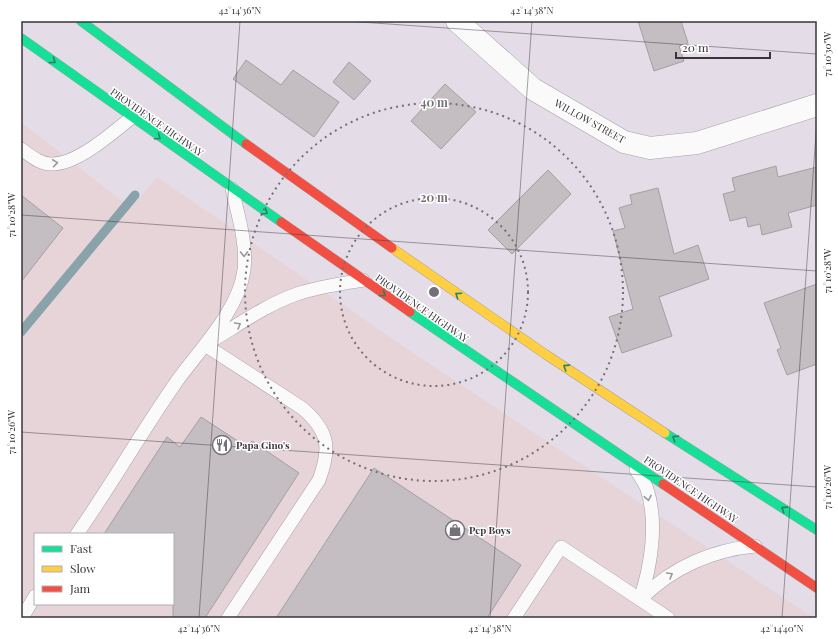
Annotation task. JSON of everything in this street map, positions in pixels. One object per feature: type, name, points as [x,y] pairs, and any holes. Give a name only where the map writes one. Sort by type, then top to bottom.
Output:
[{"type":"highway","points":[[81,21],[258,153],[448,288],[599,390],[817,530]]},
{"type":"highway","name":"PROVIDENCE HIGHWAY","points":[[21,38],[131,118],[363,280],[817,588]]},
{"type":"street","name":"WILLOW STREET","points":[[457,21],[533,89],[624,142],[650,148],[698,143],[817,105]]},
{"type":"lane","points":[[21,148],[35,160],[51,164],[67,161],[89,150],[131,118]]},
{"type":"lane","points":[[78,533],[177,381],[205,345],[239,289],[244,270],[243,235],[232,189]]},
{"type":"lane","points":[[205,345],[268,307],[297,294],[322,287],[363,280]]},
{"type":"lane","points":[[205,345],[302,408],[315,419],[326,441],[326,462],[320,480],[228,618]]},
{"type":"lane","points":[[632,463],[647,488],[652,516],[651,553],[648,577],[640,600]]},
{"type":"lane","points":[[640,600],[657,583],[711,554],[735,548],[755,546]]},
{"type":"lane","points":[[514,618],[560,548],[668,618]]},
{"type":"lane","points":[[22,618],[34,598]]},
{"type":"shaded area","points":[[21,122],[131,208],[157,177],[416,355],[814,618],[21,618]]},
{"type":"building","points":[[638,21],[681,21],[688,43],[679,46],[684,61],[654,71]]},
{"type":"building","points":[[246,60],[281,85],[293,70],[339,102],[314,137],[233,79]]},
{"type":"building","points":[[349,62],[371,81],[354,100],[333,82]]},
{"type":"building","points":[[445,84],[476,112],[441,149],[411,121]]},
{"type":"building","points":[[776,166],[778,177],[817,167],[817,205],[788,213],[792,227],[762,235],[760,224],[748,227],[746,217],[730,221],[723,194],[735,191],[732,178]]},
{"type":"building","points":[[548,170],[571,194],[512,254],[488,230]]},
{"type":"building","points":[[658,188],[674,254],[698,245],[709,279],[659,297],[672,336],[622,353],[609,317],[633,309],[613,231],[625,228],[619,208],[632,204],[630,195]]},
{"type":"building","points":[[21,195],[63,228],[21,282]]},
{"type":"building","points":[[817,284],[817,364],[787,375],[777,350],[781,348],[764,303]]},
{"type":"building","points":[[201,417],[247,447],[252,441],[299,473],[205,618],[173,618],[174,533],[105,533],[167,437],[180,447]]},
{"type":"building","points":[[374,468],[521,565],[487,618],[276,618]]},
{"type":"waterway","points":[[21,332],[135,195]]},
{"type":"traffic: fast","points":[[81,21],[246,144]]},
{"type":"traffic: fast","points":[[21,38],[281,222]]},
{"type":"traffic: fast","points":[[410,312],[663,484]]},
{"type":"traffic: fast","points":[[665,433],[817,530]]},
{"type":"traffic: slow","points":[[392,248],[545,354],[665,433]]},
{"type":"traffic: jam","points":[[246,144],[392,248]]},
{"type":"traffic: jam","points":[[281,222],[410,312]]},
{"type":"traffic: jam","points":[[663,484],[817,588]]},
{"type":"place","name":"Papa Gino's","points":[[222,445]]},
{"type":"place","name":"Pep Boys","points":[[455,530]]}]
